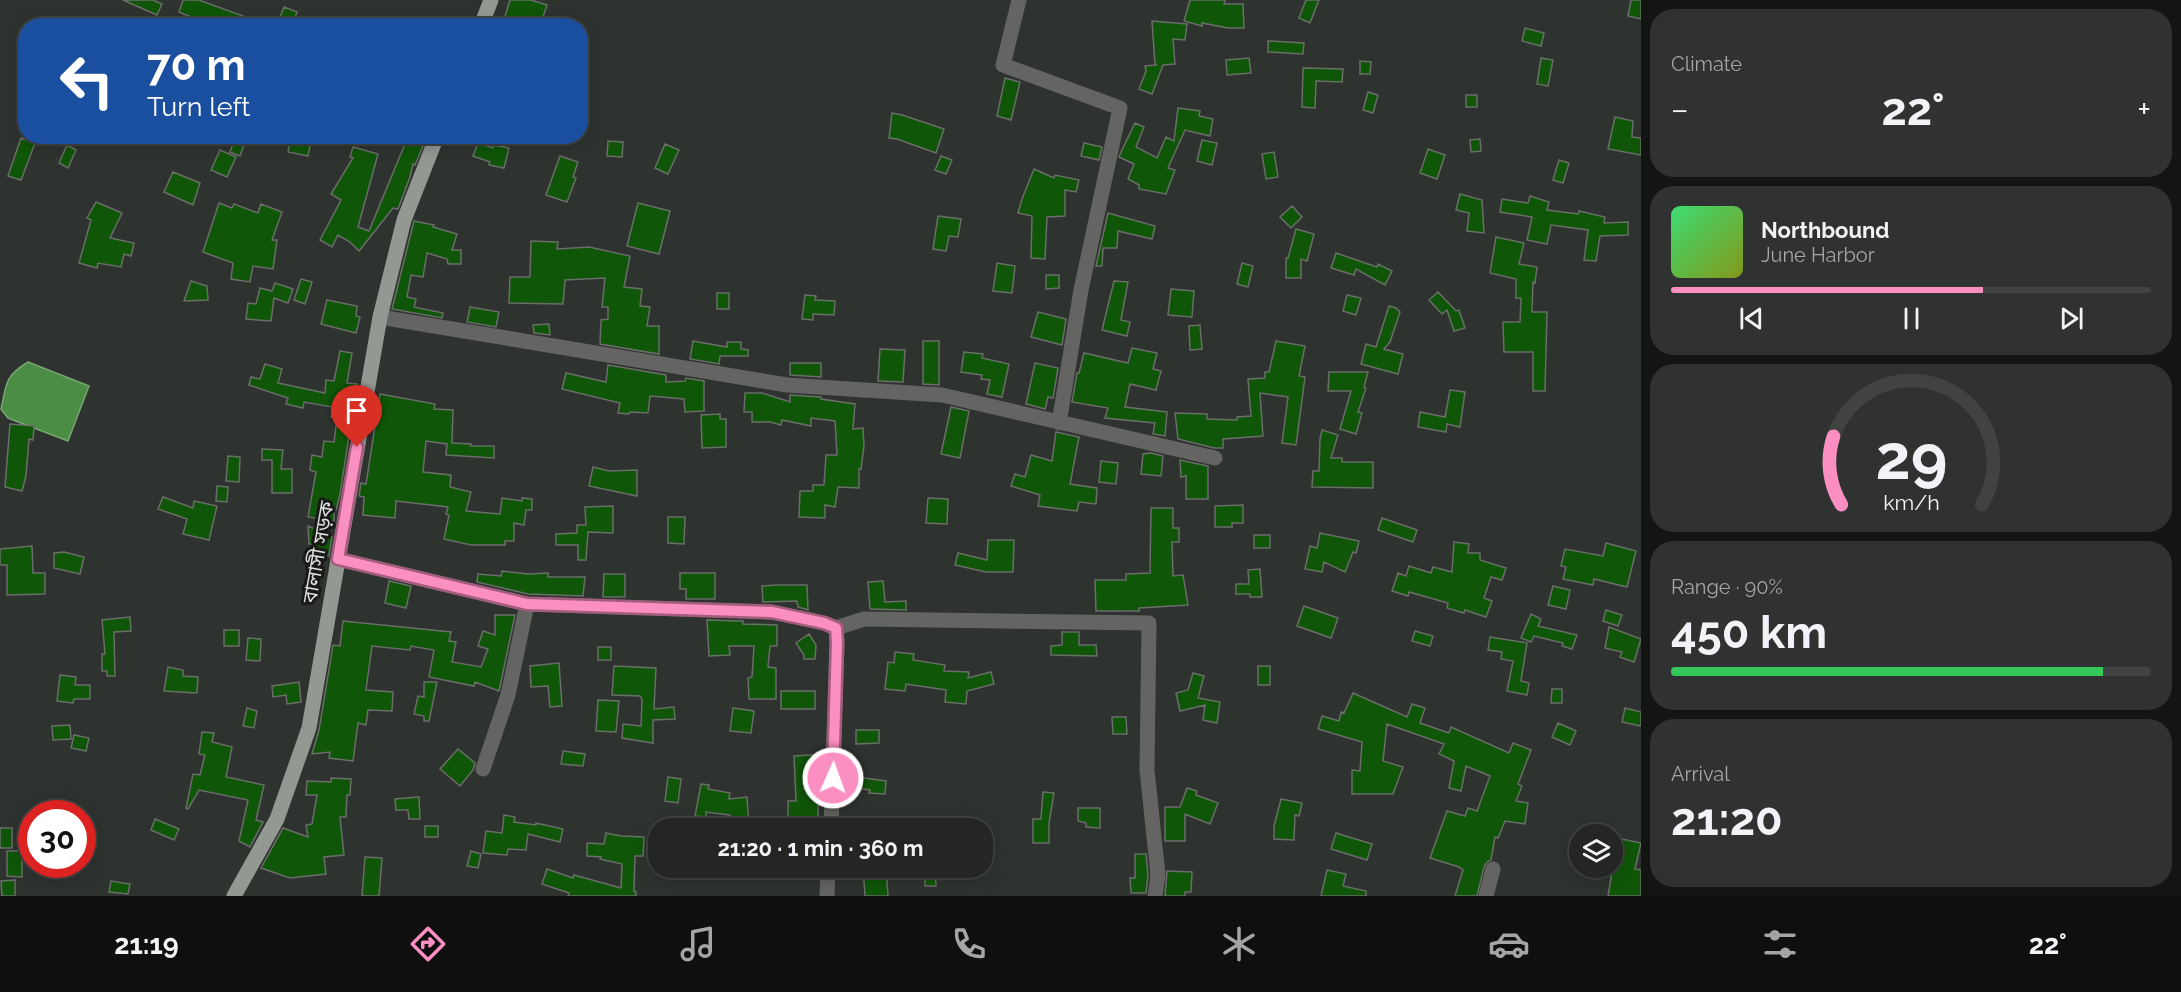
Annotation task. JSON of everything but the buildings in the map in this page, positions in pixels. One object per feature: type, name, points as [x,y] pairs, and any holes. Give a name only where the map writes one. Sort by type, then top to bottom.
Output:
[{"type":"main road","points":[[484,18],[491,0]]},
{"type":"main road","name":"বালাসী সড়ক","points":[[234,896],[276,819],[309,728],[380,317],[404,220],[434,144]]},
{"type":"street","points":[[1019,0],[1003,65],[1120,108],[1081,290],[1059,423]]},
{"type":"street","points":[[380,317],[787,385],[942,395],[1215,458]]},
{"type":"street","points":[[338,559],[527,604],[772,612],[824,623],[836,628],[864,619],[1149,622],[1147,770],[1158,875],[1155,896]]},
{"type":"street","points":[[483,769],[508,695],[527,604]]},
{"type":"street","points":[[831,818],[836,628]]},
{"type":"street","points":[[1486,896],[1493,869]]},
{"type":"street","points":[[827,896],[828,878]]},
{"type":"shaded area","points":[[28,362],[89,386],[68,441],[8,418],[1,409],[10,377]]},
{"type":"route","points":[[357,447],[338,559],[527,604],[772,612],[824,623],[836,628],[833,778]]}]
